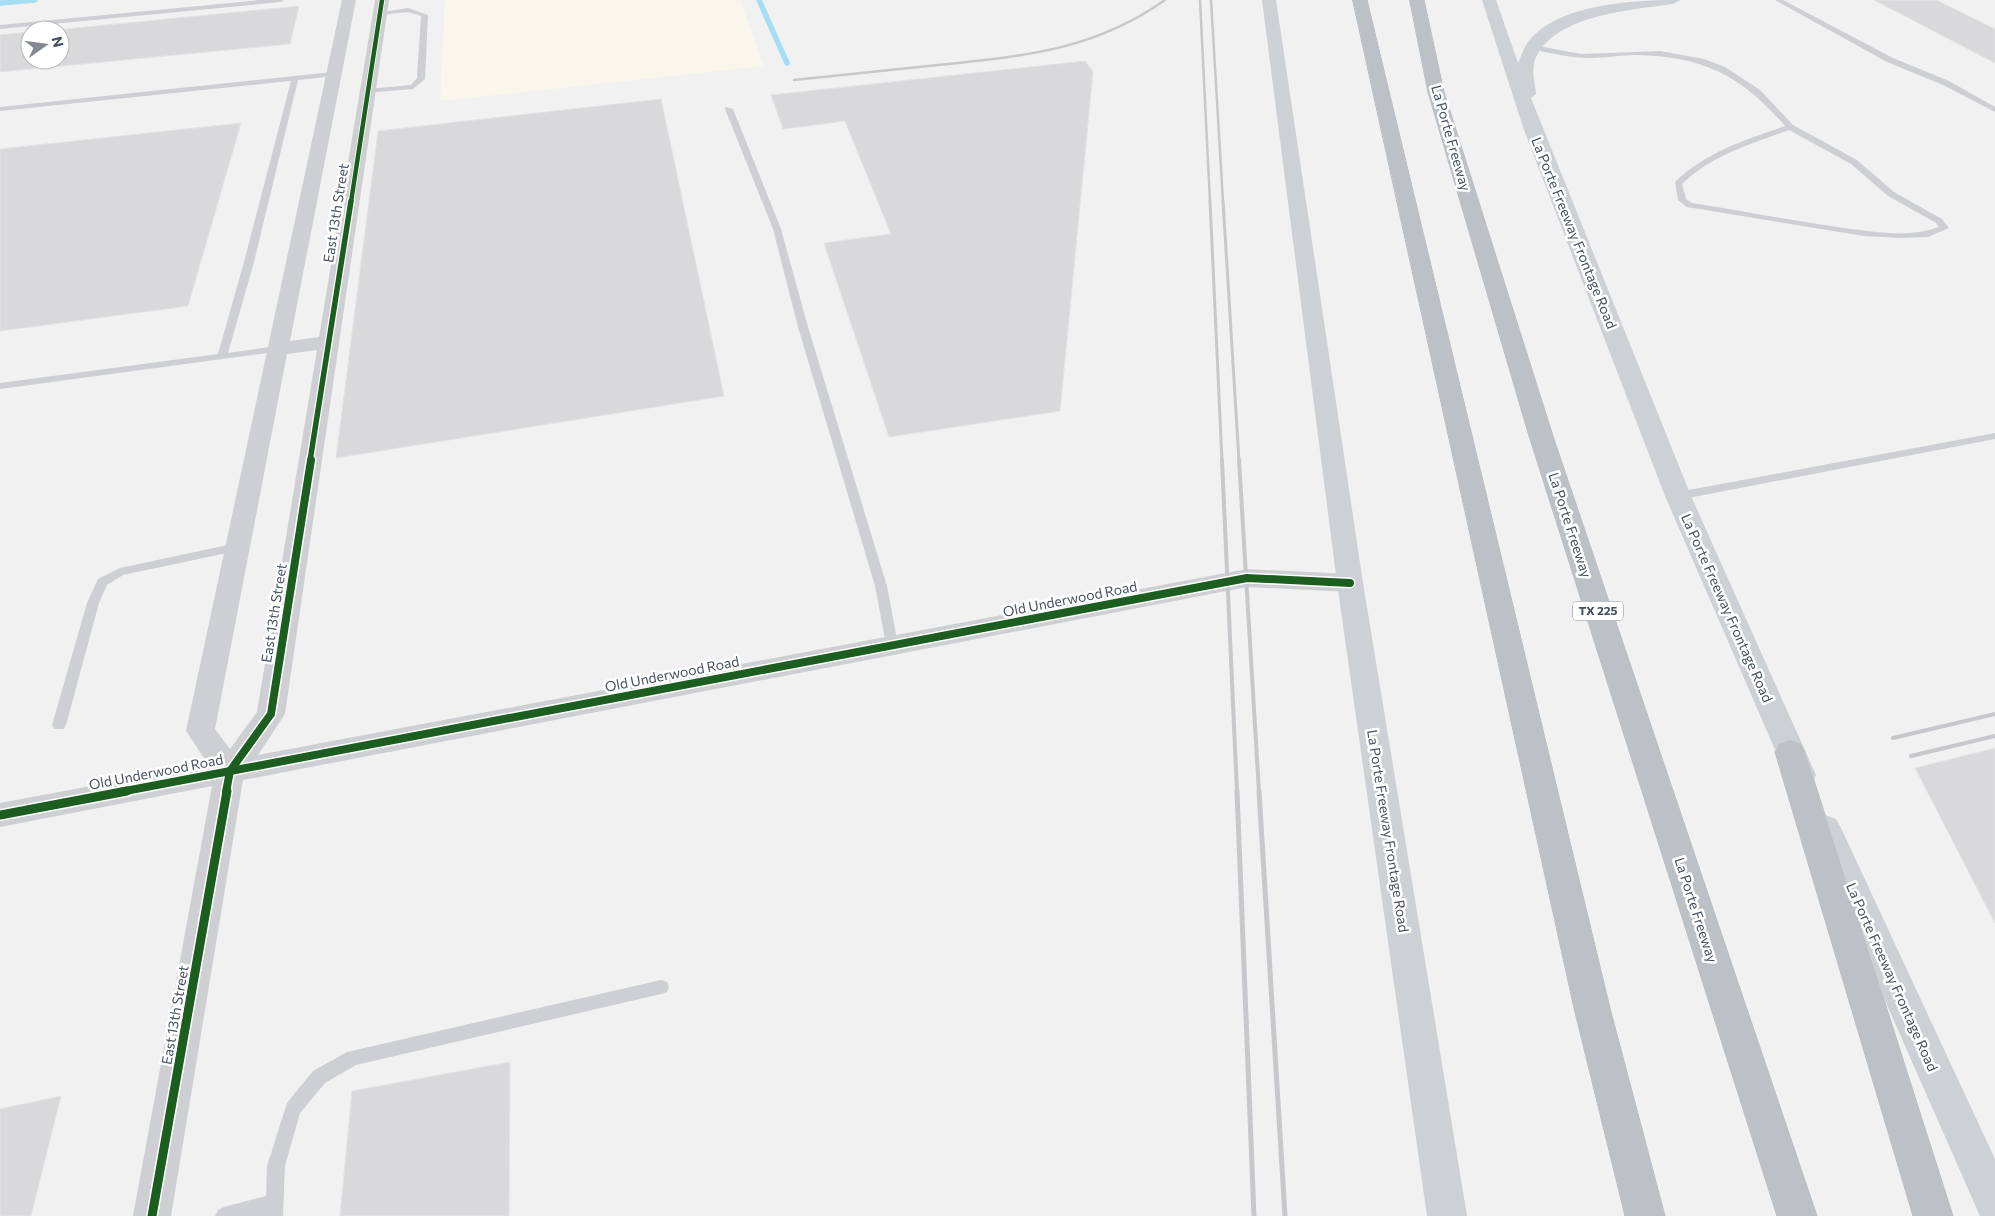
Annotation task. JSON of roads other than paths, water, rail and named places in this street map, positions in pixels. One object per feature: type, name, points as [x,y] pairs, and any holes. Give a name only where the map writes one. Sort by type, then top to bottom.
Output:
[{"type":"highway","points":[[1360,0],[1592,1008],[1645,1216]]},
{"type":"highway","name":"La Porte Freeway","points":[[1417,0],[1436,92],[1541,436],[1797,1216]]},
{"type":"highway","points":[[1790,752],[1933,1216]]},
{"type":"main road","name":"La Porte Freeway Frontage Road","points":[[1269,0],[1350,583],[1447,1216]]},
{"type":"main road","name":"La Porte Freeway Frontage Road","points":[[1489,0],[1533,130],[1678,496],[1790,752],[1995,1203]]},
{"type":"main road","points":[[1533,130],[1526,64],[1533,47],[1544,36],[1568,22],[1618,8],[1672,0]]},
{"type":"street","name":"East 13th Street","points":[[230,771],[200,731],[348,0]]},
{"type":"street","name":"East 13th Street","points":[[152,1216],[230,771],[271,714],[381,6]]},
{"type":"street","points":[[333,74],[370,81]]},
{"type":"street","points":[[278,349],[329,342]]},
{"type":"street","name":"Old Underwood Road","points":[[0,815],[1247,578],[1350,583]]},
{"type":"lane","points":[[0,27],[282,0]]},
{"type":"lane","points":[[1778,0],[1890,60],[1946,83],[1995,110]]},
{"type":"lane","points":[[370,81],[413,87],[422,79],[425,15],[381,6]]},
{"type":"lane","points":[[1533,47],[1576,56],[1639,53],[1669,55],[1706,61],[1734,75],[1769,100],[1790,127],[1854,162],[1890,194],[1939,221],[1945,228],[1941,232],[1922,235],[1842,232],[1747,213],[1690,205],[1682,200],[1678,184],[1687,174],[1732,149],[1790,127]]},
{"type":"lane","points":[[0,109],[333,74]]},
{"type":"lane","points":[[222,356],[251,253],[295,78]]},
{"type":"lane","points":[[729,109],[777,229],[803,327],[881,586],[892,645]]},
{"type":"lane","points":[[0,386],[278,349]]},
{"type":"lane","points":[[1678,496],[1995,436]]},
{"type":"lane","points":[[59,725],[93,603],[102,582],[120,572],[237,548]]},
{"type":"lane","points":[[224,1216],[274,1210],[276,1166],[293,1108],[319,1077],[354,1058],[661,987]]},
{"type":"waterway","points":[[0,3],[35,0]]},
{"type":"waterway","points":[[759,0],[787,63]]},
{"type":"railway","points":[[794,80],[999,58],[1056,48],[1084,41],[1111,30],[1138,17],[1165,0]]},
{"type":"railway","points":[[1200,0],[1210,202]]},
{"type":"railway","points":[[1211,0],[1223,202]]},
{"type":"railway","points":[[1210,201],[1222,461]]},
{"type":"railway","points":[[1223,201],[1239,461]]},
{"type":"railway","points":[[1222,460],[1237,792]]},
{"type":"railway","points":[[1239,460],[1259,792]]},
{"type":"railway","points":[[1893,738],[1995,714]]},
{"type":"railway","points":[[1911,756],[1995,736]]},
{"type":"railway","points":[[1237,791],[1254,1216]]},
{"type":"railway","points":[[1259,791],[1285,1216]]}]
